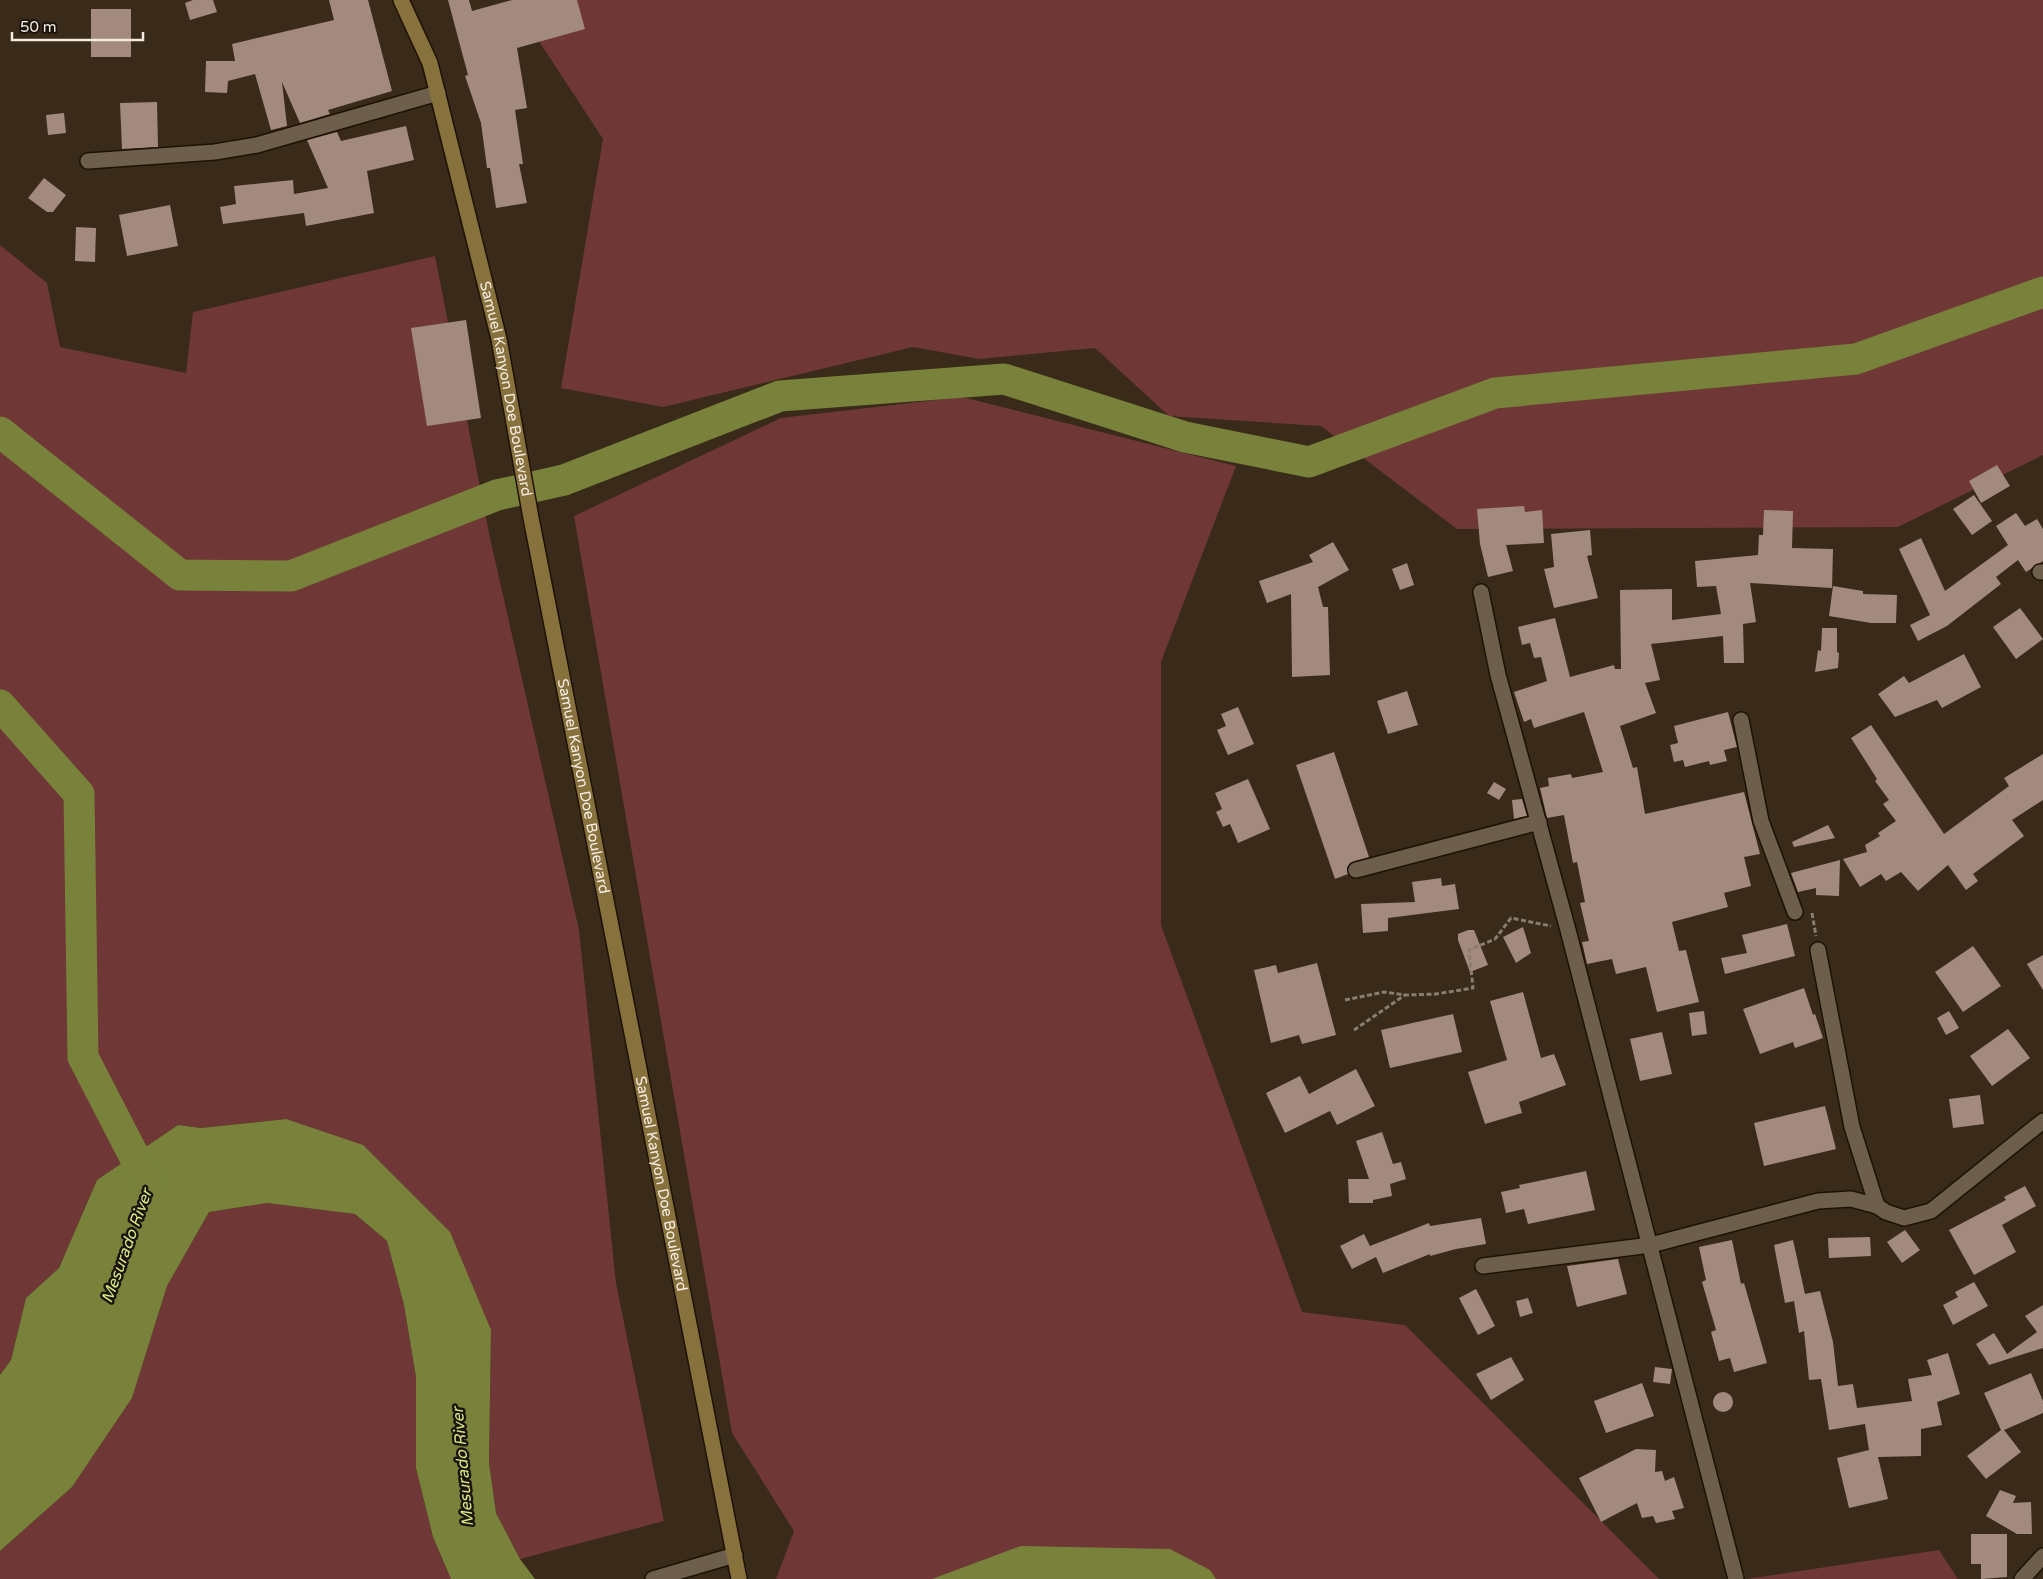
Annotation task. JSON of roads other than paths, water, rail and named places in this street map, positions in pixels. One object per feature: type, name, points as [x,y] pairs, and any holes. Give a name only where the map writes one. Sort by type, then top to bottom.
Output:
[{"type":"street","name":"Samuel Kanyon Doe Boulevard","points":[[401,0],[430,63],[499,339],[531,518],[739,1579]]},
{"type":"street","points":[[88,161],[215,152],[257,145],[438,93]]},
{"type":"street","points":[[1481,592],[1498,675],[1568,930],[1736,1579]]},
{"type":"street","points":[[1741,720],[1761,821],[1796,912]]},
{"type":"street","points":[[1356,870],[1539,822]]},
{"type":"street","points":[[1818,950],[1852,1127],[1877,1206]]},
{"type":"street","points":[[1484,1266],[1650,1244],[1818,1201],[1851,1199],[1877,1206],[1886,1212],[1904,1218],[1931,1211],[2043,1121]]},
{"type":"street","points":[[653,1579],[735,1555]]},
{"type":"street","points":[[2022,1579],[2043,1556]]},
{"type":"water","name":"Mesurado River","points":[[286,1119],[363,1145],[450,1232],[491,1330],[489,1463],[496,1513],[520,1559],[535,1579],[451,1579],[433,1537],[416,1468],[416,1377],[404,1305],[387,1241],[355,1214],[267,1203],[209,1212],[167,1286],[132,1398],[72,1487],[0,1551],[0,1375],[11,1360],[26,1298],[59,1268],[97,1180],[178,1125],[201,1128]]},
{"type":"water","points":[[1021,1546],[1170,1549],[1210,1570],[1216,1579],[932,1579]]},
{"type":"waterway","points":[[0,432],[180,575],[291,576],[497,495],[564,480],[780,396],[1004,379],[1185,437],[1309,462],[1495,393],[1856,359],[2043,292]]},
{"type":"waterway","name":"Mesurado River","points":[[0,705],[79,794],[83,1057],[148,1183]]}]
